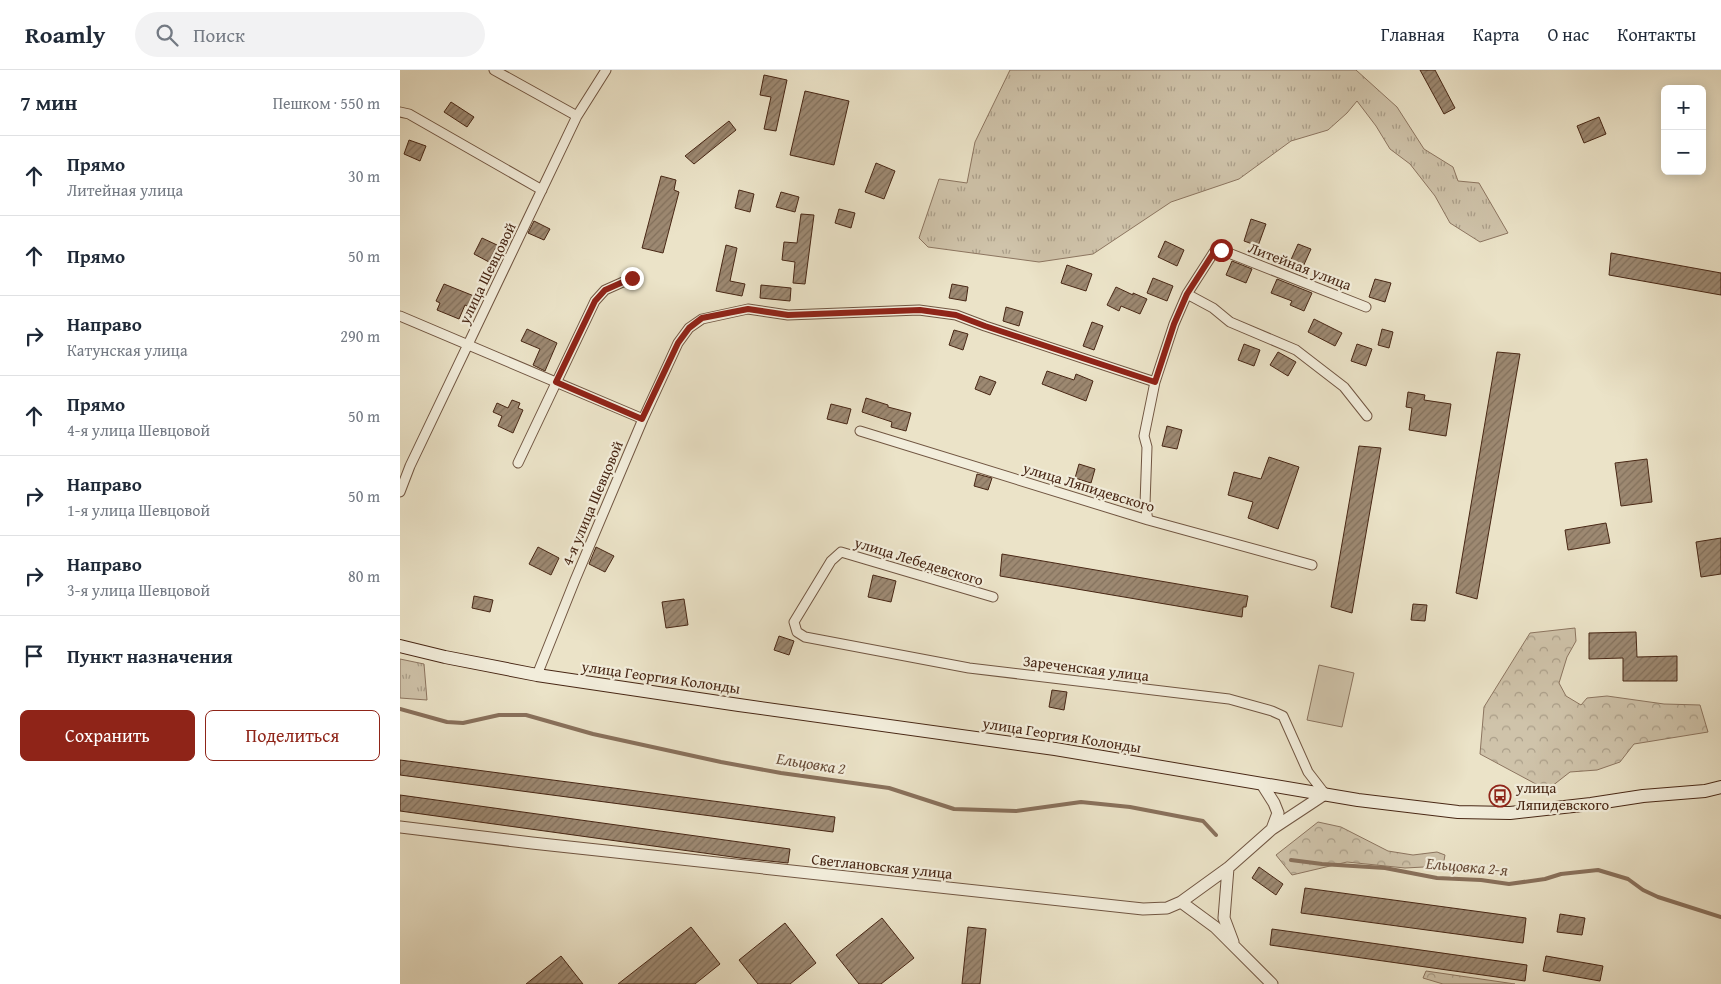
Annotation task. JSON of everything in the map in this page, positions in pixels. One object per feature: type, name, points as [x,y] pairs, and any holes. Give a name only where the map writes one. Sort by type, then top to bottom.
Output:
[{"type":"main road","name":"улица Георгия Колонды","points":[[400,646],[444,657],[537,675],[739,706],[1055,749],[1358,800],[1458,812],[1510,813],[1643,796],[1705,791],[1721,787]]},
{"type":"street","points":[[494,70],[578,116]]},
{"type":"street","name":"улица Шевцовой","points":[[400,492],[410,466],[578,116],[606,70]]},
{"type":"street","points":[[400,112],[409,114],[542,190]]},
{"type":"street","name":"Литейная улица","points":[[1148,520],[1145,504],[1147,447],[1144,436],[1155,382],[1174,324],[1187,294],[1214,252],[1221,250],[1366,307]]},
{"type":"street","points":[[518,463],[595,301],[605,290],[632,278]]},
{"type":"street","points":[[1187,294],[1213,308],[1230,322],[1296,350],[1344,387],[1367,416]]},
{"type":"street","name":"4-я улица Шевцовой","points":[[537,675],[642,419],[678,343],[689,328],[702,318],[748,309],[788,315],[920,310],[956,315],[1155,382]]},
{"type":"street","points":[[400,316],[642,419]]},
{"type":"street","name":"улица Ляпидевского","points":[[860,431],[1148,520],[1312,565]]},
{"type":"street","name":"улица Лебедевского","points":[[797,632],[794,622],[831,561],[841,552],[993,598]]},
{"type":"street","name":"Зареченская улица","points":[[797,632],[805,637],[969,668],[1229,700],[1272,711],[1283,716],[1308,772],[1325,794]]},
{"type":"street","points":[[1262,784],[1278,813],[1272,829]]},
{"type":"street","name":"Светлановская улица","points":[[400,827],[1143,909],[1167,908],[1181,902],[1228,868],[1272,829],[1325,794]]},
{"type":"street","points":[[1228,868],[1224,918],[1234,945]]},
{"type":"street","points":[[1181,902],[1204,918],[1234,945],[1272,984]]},
{"type":"green space","points":[[1010,70],[1356,70],[1397,107],[1424,149],[1453,167],[1458,181],[1479,183],[1508,233],[1480,242],[1450,223],[1435,196],[1410,164],[1390,149],[1357,101],[1328,130],[1291,141],[1239,179],[1171,202],[1093,254],[1039,262],[928,247],[919,238],[939,179],[967,183],[975,142]]},
{"type":"green space","points":[[1575,628],[1576,641],[1567,657],[1559,683],[1566,696],[1581,705],[1587,698],[1607,696],[1664,704],[1700,705],[1708,732],[1634,744],[1620,762],[1597,770],[1570,772],[1547,790],[1480,754],[1484,707],[1530,633]]},
{"type":"green space","points":[[400,659],[424,664],[427,700],[400,698]]},
{"type":"green space","points":[[1319,665],[1354,673],[1342,727],[1307,720]]},
{"type":"green space","points":[[1318,822],[1341,827],[1388,851],[1413,855],[1437,852],[1445,855],[1443,866],[1405,868],[1347,862],[1292,875],[1276,855]]},
{"type":"green space","points":[[1426,971],[1515,984],[1443,984],[1423,978]]},
{"type":"building","points":[[1420,70],[1435,70],[1455,108],[1444,114]]},
{"type":"building","points":[[764,75],[787,80],[776,131],[764,129],[771,97],[760,95]]},
{"type":"building","points":[[805,91],[849,101],[834,165],[790,155]]},
{"type":"building","points":[[451,102],[474,117],[467,127],[444,112]]},
{"type":"building","points":[[1599,117],[1606,134],[1584,143],[1577,126]]},
{"type":"building","points":[[729,121],[736,130],[694,164],[685,156]]},
{"type":"building","points":[[409,140],[426,146],[420,161],[404,154]]},
{"type":"building","points":[[876,163],[895,171],[884,199],[865,192]]},
{"type":"building","points":[[661,176],[676,180],[674,190],[679,192],[663,253],[642,248]]},
{"type":"building","points":[[739,190],[754,194],[750,212],[735,208]]},
{"type":"building","points":[[781,192],[799,197],[795,212],[776,207]]},
{"type":"building","points":[[839,209],[855,213],[851,228],[835,223]]},
{"type":"building","points":[[801,214],[814,215],[805,284],[793,283],[795,262],[782,260],[784,242],[797,243]]},
{"type":"building","points":[[1251,219],[1266,224],[1258,246],[1244,241]]},
{"type":"building","points":[[534,221],[550,229],[544,240],[528,233]]},
{"type":"building","points":[[482,238],[497,245],[489,262],[474,254]]},
{"type":"building","points":[[1165,241],[1184,250],[1177,266],[1158,257]]},
{"type":"building","points":[[1298,244],[1311,249],[1302,269],[1289,264]]},
{"type":"building","points":[[726,245],[737,248],[730,281],[745,284],[742,296],[716,291]]},
{"type":"building","points":[[1611,253],[1721,273],[1721,295],[1609,275]]},
{"type":"building","points":[[1232,261],[1252,269],[1246,283],[1226,275]]},
{"type":"building","points":[[1067,265],[1092,274],[1086,291],[1061,283]]},
{"type":"building","points":[[1153,278],[1173,286],[1167,301],[1147,293]]},
{"type":"building","points":[[1277,279],[1312,293],[1304,311],[1290,305],[1292,301],[1271,293]]},
{"type":"building","points":[[1375,279],[1391,283],[1385,302],[1369,297]]},
{"type":"building","points":[[444,284],[474,296],[469,307],[465,305],[459,319],[437,310],[440,303],[436,301]]},
{"type":"building","points":[[952,284],[968,287],[966,301],[949,298]]},
{"type":"building","points":[[761,285],[791,288],[790,301],[760,298]]},
{"type":"building","points":[[1116,287],[1147,299],[1140,314],[1121,306],[1119,311],[1107,305]]},
{"type":"building","points":[[1006,307],[1023,312],[1019,326],[1003,321]]},
{"type":"building","points":[[1314,319],[1342,333],[1335,346],[1308,332]]},
{"type":"building","points":[[1092,322],[1103,326],[1094,350],[1083,346]]},
{"type":"building","points":[[527,329],[557,343],[545,371],[533,365],[540,349],[521,341]]},
{"type":"building","points":[[1382,329],[1393,332],[1389,348],[1378,345]]},
{"type":"building","points":[[954,330],[968,334],[963,350],[949,345]]},
{"type":"building","points":[[1244,344],[1260,350],[1254,366],[1238,360]]},
{"type":"building","points":[[1357,344],[1372,349],[1366,366],[1351,361]]},
{"type":"building","points":[[1278,352],[1296,362],[1288,376],[1270,365]]},
{"type":"building","points":[[1497,352],[1520,354],[1477,599],[1456,593]]},
{"type":"building","points":[[1047,371],[1074,380],[1076,374],[1093,381],[1086,401],[1042,384]]},
{"type":"building","points":[[980,376],[996,382],[990,395],[975,389]]},
{"type":"building","points":[[1408,392],[1425,395],[1424,400],[1451,404],[1446,436],[1409,430],[1412,408],[1406,407]]},
{"type":"building","points":[[866,398],[888,405],[888,407],[911,413],[906,431],[891,427],[892,422],[862,412]]},
{"type":"building","points":[[512,400],[520,403],[518,408],[523,410],[513,433],[498,426],[502,416],[493,412],[497,403],[508,408]]},
{"type":"building","points":[[831,404],[851,409],[847,424],[827,419]]},
{"type":"building","points":[[1167,426],[1182,430],[1177,449],[1162,446]]},
{"type":"building","points":[[1359,446],[1381,448],[1352,613],[1331,607]]},
{"type":"building","points":[[1269,457],[1299,467],[1278,529],[1248,518],[1253,502],[1228,495],[1234,472],[1261,479]]},
{"type":"building","points":[[1647,459],[1652,502],[1621,506],[1615,463]]},
{"type":"building","points":[[1079,464],[1095,469],[1091,483],[1075,478]]},
{"type":"building","points":[[977,474],[992,478],[988,490],[974,486]]},
{"type":"building","points":[[1606,523],[1610,543],[1568,550],[1565,530]]},
{"type":"building","points":[[1721,538],[1721,574],[1701,577],[1696,542]]},
{"type":"building","points":[[538,547],[559,558],[551,575],[529,564]]},
{"type":"building","points":[[596,547],[614,556],[605,572],[589,564]]},
{"type":"building","points":[[1002,554],[1248,596],[1246,607],[1243,607],[1242,617],[1000,576]]},
{"type":"building","points":[[873,575],[896,581],[891,602],[868,597]]},
{"type":"building","points":[[474,596],[493,600],[490,612],[472,608]]},
{"type":"building","points":[[684,599],[688,625],[666,628],[662,602]]},
{"type":"building","points":[[1413,604],[1427,605],[1425,621],[1411,620]]},
{"type":"building","points":[[1636,632],[1637,657],[1677,656],[1677,681],[1623,681],[1623,658],[1589,659],[1589,633]]},
{"type":"building","points":[[779,636],[794,641],[789,655],[774,650]]},
{"type":"building","points":[[1052,690],[1067,692],[1064,710],[1049,707]]},
{"type":"building","points":[[400,760],[835,817],[833,832],[400,775]]},
{"type":"building","points":[[400,795],[790,849],[788,863],[400,811]]},
{"type":"building","points":[[1259,867],[1283,884],[1276,895],[1252,878]]},
{"type":"building","points":[[1305,888],[1526,918],[1523,943],[1301,913]]},
{"type":"building","points":[[1560,914],[1585,918],[1582,935],[1557,932]]},
{"type":"building","points":[[882,918],[914,958],[881,984],[859,984],[836,955]]},
{"type":"building","points":[[785,923],[816,963],[790,984],[758,984],[739,960]]},
{"type":"building","points":[[691,927],[720,964],[695,984],[618,984]]},
{"type":"building","points":[[968,927],[986,929],[980,984],[962,984]]},
{"type":"building","points":[[1272,929],[1527,965],[1525,981],[1270,945]]},
{"type":"building","points":[[561,956],[583,984],[526,984]]},
{"type":"building","points":[[1546,956],[1603,966],[1600,981],[1543,971]]},
{"type":"waterway","name":"Ельцовка 2","points":[[400,709],[447,722],[463,723],[499,715],[526,715],[593,734],[721,762],[781,773],[889,788],[954,809],[1016,811],[1081,802],[1130,807],[1203,821],[1216,835]]},
{"type":"waterway","name":"Ельцовка 2-я","points":[[1291,860],[1385,868],[1437,878],[1481,880],[1509,884],[1545,879],[1561,874],[1598,870],[1628,879],[1643,890],[1658,897],[1721,917]]},
{"type":"place","name":"улица Ляпидевского","points":[[1500,796]]},
{"type":"route","points":[[632,278],[605,290],[595,301],[556,382],[642,419],[678,343],[689,328],[702,318],[748,309],[788,315],[920,310],[956,315],[1155,382],[1174,324],[1187,294],[1214,252],[1221,250]]}]
